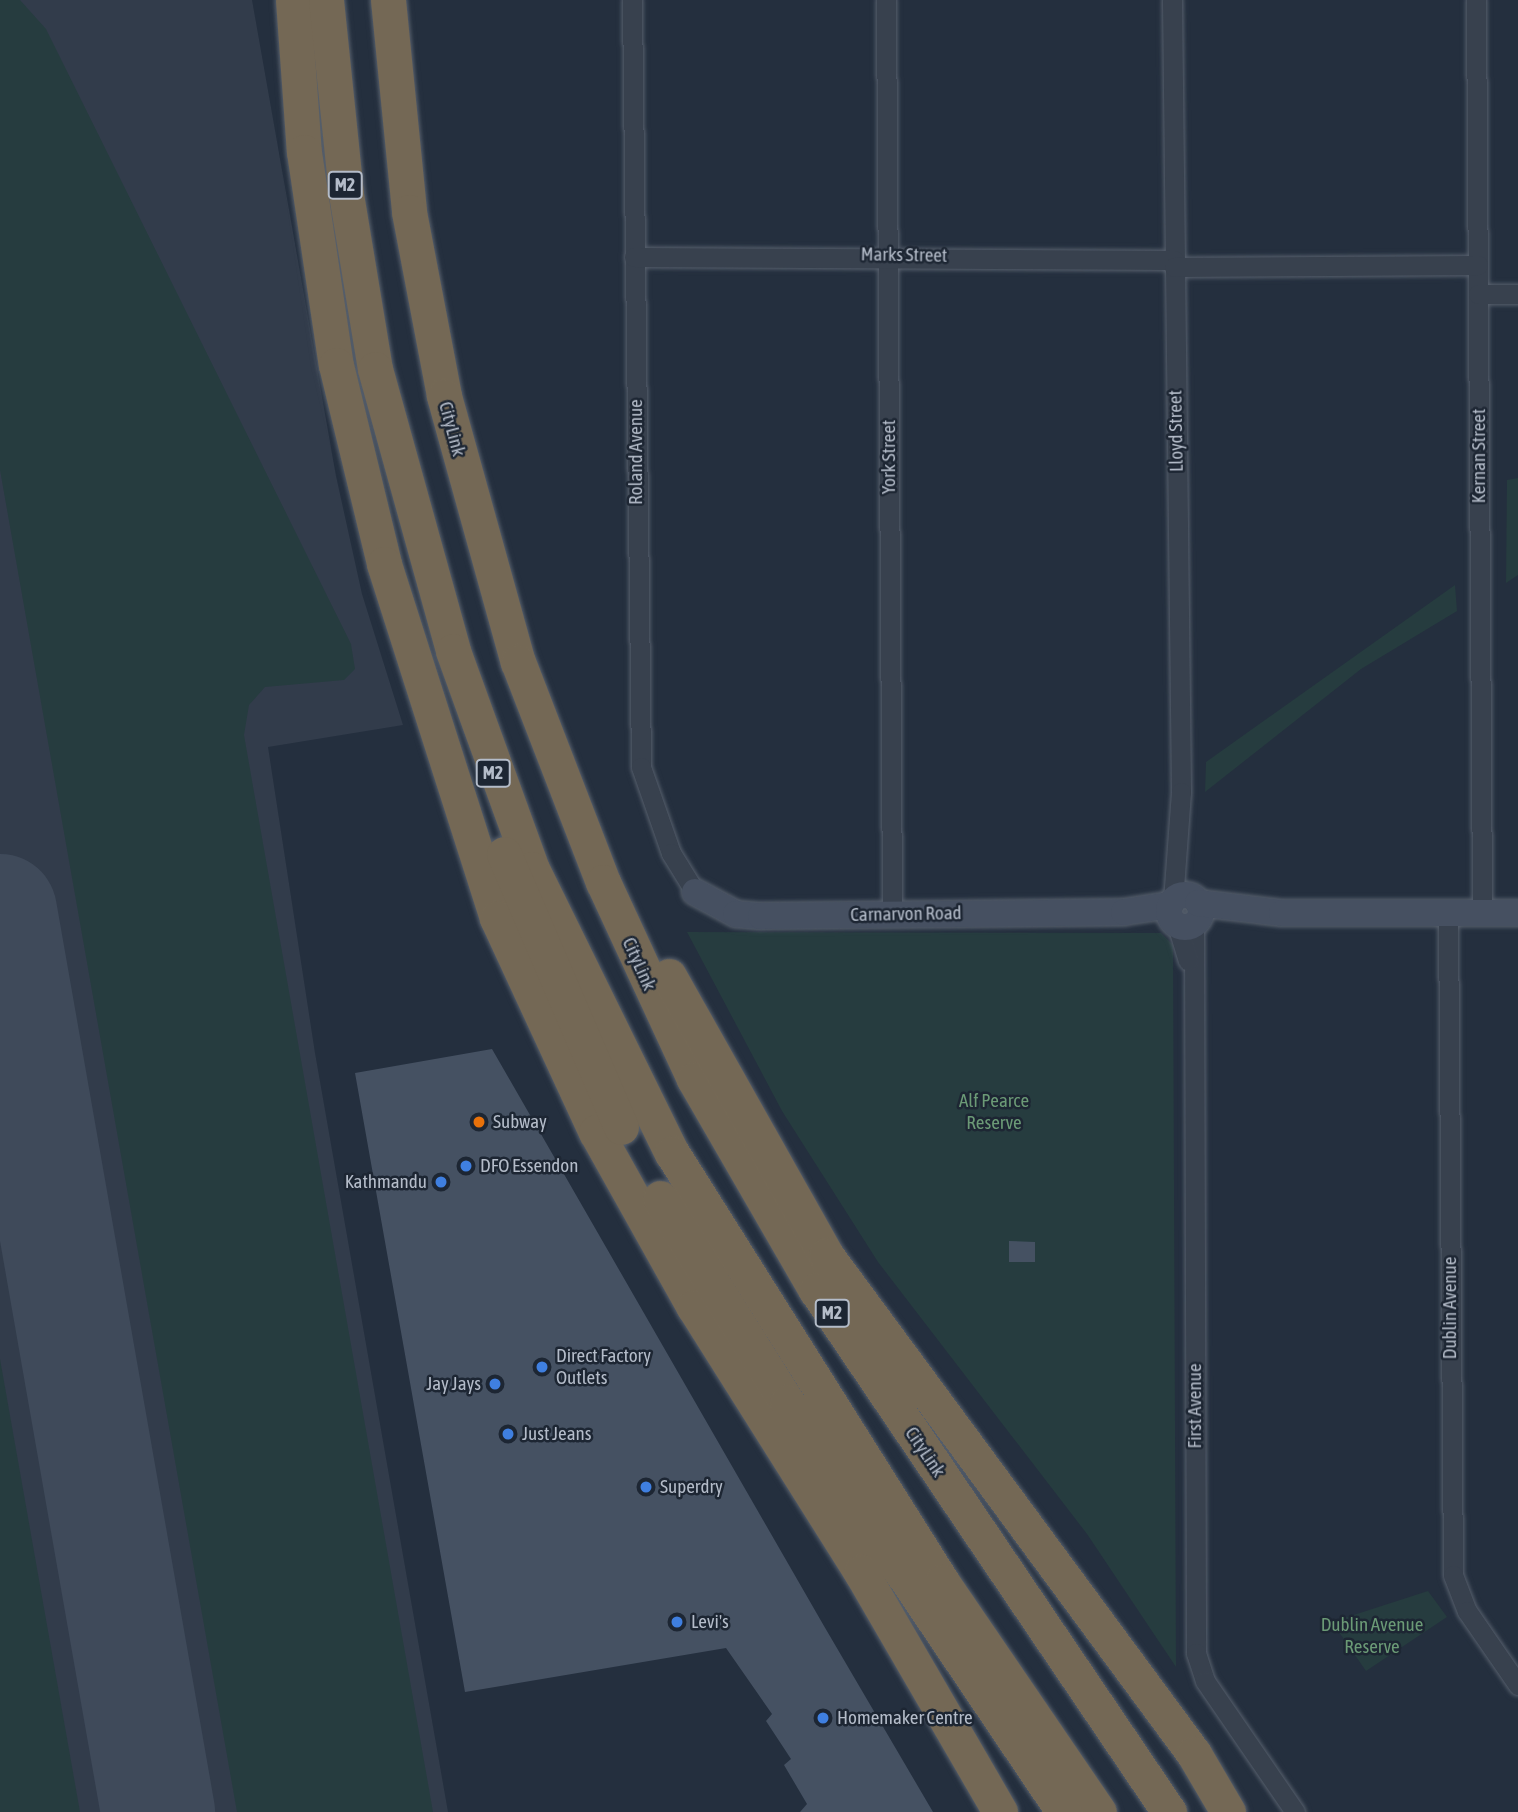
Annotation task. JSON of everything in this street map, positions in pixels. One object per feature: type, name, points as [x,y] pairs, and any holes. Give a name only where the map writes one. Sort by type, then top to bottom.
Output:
[{"type":"highway","points":[[293,0],[304,152],[336,365],[384,564],[492,907],[596,1132],[694,1307],[861,1573],[1000,1812]]},
{"type":"highway","name":"M2","points":[[326,0],[346,194],[375,369],[453,651],[532,869],[673,1153],[942,1582],[1099,1812]]},
{"type":"highway","name":"CityLink","points":[[388,0],[409,212],[443,396],[518,662],[561,776],[647,982],[750,1180],[817,1290],[1169,1812]]},
{"type":"highway","points":[[453,651],[486,796],[524,913],[638,1160],[787,1402],[1064,1812]]},
{"type":"highway","points":[[561,776],[826,1255],[1194,1754],[1247,1812]]},
{"type":"highway","points":[[861,1573],[1048,1812]]},
{"type":"highway","points":[[1194,1754],[1228,1812]]},
{"type":"street","name":"Roland Avenue","points":[[632,0],[641,767],[671,853],[695,892]]},
{"type":"street","name":"York Street","points":[[886,0],[892,914]]},
{"type":"street","name":"Lloyd Street","points":[[1172,0],[1178,862],[1184,911]]},
{"type":"street","name":"Kernan Street","points":[[1476,0],[1482,913]]},
{"type":"street","name":"Marks Street","points":[[634,257],[888,254],[1174,264],[1478,265]]},
{"type":"street","points":[[1478,294],[1518,294]]},
{"type":"street","name":"Carnarvon Road","points":[[695,892],[736,914],[1184,911],[1518,913]]},
{"type":"street","name":"First Avenue","points":[[1184,911],[1192,971],[1196,1653],[1205,1681],[1295,1812]]},
{"type":"street","name":"Dublin Avenue","points":[[1448,912],[1452,1575],[1467,1611],[1518,1685]]},
{"type":"shaded area","points":[[0,0],[252,0],[336,476],[362,594],[403,725],[268,747],[315,1053],[448,1812],[0,1812]]},
{"type":"green space","points":[[0,0],[20,0],[46,29],[351,644],[355,669],[344,680],[265,687],[249,705],[244,735],[433,1812],[237,1812],[0,470]]},
{"type":"green space","points":[[1518,478],[1518,575],[1506,583],[1507,480]]},
{"type":"green space","points":[[1455,585],[1457,611],[1361,669],[1205,792],[1206,762]]},
{"type":"green space","name":"Alf Pearce Reserve","points":[[687,932],[1161,933],[1173,945],[1176,1667],[1087,1534],[878,1262],[782,1111]]},
{"type":"green space","points":[[0,1359],[80,1812],[0,1812]]},
{"type":"green space","name":"Dublin Avenue Reserve","points":[[1428,1591],[1447,1617],[1366,1671],[1332,1622]]},
{"type":"building","name":"Direct Factory Outlets","points":[[492,1049],[933,1812],[800,1812],[807,1804],[784,1765],[791,1759],[766,1721],[772,1714],[726,1648],[465,1692],[355,1073]]},
{"type":"building","points":[[1009,1241],[1035,1242],[1035,1262],[1009,1262]]},
{"type":"runway","points":[[0,911],[158,1812]]},
{"type":"place","name":"Subway","points":[[479,1122]]},
{"type":"place","name":"DFO Essendon","points":[[466,1166]]},
{"type":"place","name":"Kathmandu","points":[[441,1182]]},
{"type":"place","name":"Direct Factory Outlets","points":[[542,1367]]},
{"type":"place","name":"Jay Jays","points":[[495,1384]]},
{"type":"place","name":"Just Jeans","points":[[508,1434]]},
{"type":"place","name":"Superdry","points":[[646,1487]]},
{"type":"place","name":"Levi's","points":[[677,1622]]},
{"type":"place","name":"Homemaker Centre","points":[[823,1718]]}]
